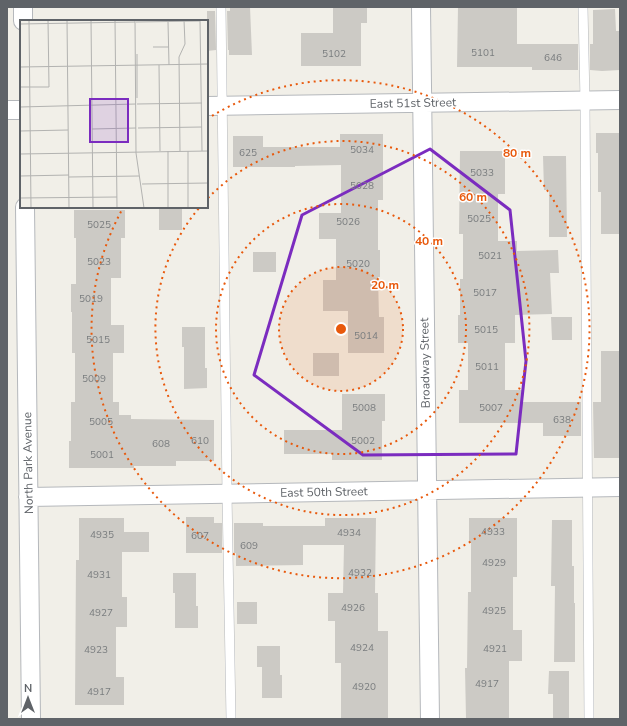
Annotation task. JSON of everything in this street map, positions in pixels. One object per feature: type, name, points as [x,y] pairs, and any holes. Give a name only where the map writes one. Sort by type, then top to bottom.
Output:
[{"type":"street","points":[[23,7],[23,20]]},
{"type":"street","name":"Broadway Street","points":[[421,7],[430,719]]},
{"type":"street","name":"East 51st Street","points":[[214,106],[620,100]]},
{"type":"street","points":[[7,110],[20,110]]},
{"type":"street","name":"North Park Avenue","points":[[25,208],[31,719]]},
{"type":"street","name":"East 50th Street","points":[[28,498],[620,487]]},
{"type":"lane","points":[[221,7],[214,106],[225,287],[231,719]]},
{"type":"lane","points":[[583,7],[585,101],[589,719]]},
{"type":"highlighted area","points":[[430,149],[510,210],[526,361],[516,454],[363,455],[254,375],[302,215]]},
{"type":"building","points":[[230,7],[250,7],[252,55],[229,55],[227,11],[230,11]]},
{"type":"building","points":[[333,7],[367,7],[367,23],[361,23],[361,66],[301,66],[301,33],[333,33]]},
{"type":"building","points":[[458,7],[517,7],[517,44],[578,44],[578,70],[532,70],[532,67],[457,67]]},
{"type":"building","points":[[615,9],[616,31],[620,31],[620,70],[590,70],[590,44],[593,44],[593,10]]},
{"type":"building","points":[[207,11],[215,11],[216,50],[208,51]]},
{"type":"building","points":[[596,133],[619,133],[620,234],[601,234],[601,192],[598,192],[598,153],[596,153]]},
{"type":"building","points":[[340,134],[383,134],[383,200],[378,200],[378,250],[380,250],[380,277],[378,277],[379,317],[384,317],[384,353],[348,353],[348,311],[323,311],[323,280],[336,280],[336,239],[319,239],[319,213],[341,213],[341,165],[233,167],[233,136],[263,136],[263,147],[340,147]]},
{"type":"building","points":[[460,151],[505,151],[505,194],[498,194],[498,241],[517,241],[517,251],[558,250],[559,273],[550,273],[552,314],[515,315],[515,343],[505,343],[505,390],[523,390],[523,402],[581,402],[581,436],[543,436],[543,423],[459,423],[459,390],[468,390],[468,343],[458,343],[460,279],[463,279],[463,234],[459,234]]},
{"type":"building","points":[[543,156],[566,156],[567,237],[549,237],[549,190],[544,190]]},
{"type":"building","points":[[159,209],[182,209],[182,230],[159,230]]},
{"type":"building","points":[[74,210],[125,210],[125,238],[121,238],[121,278],[111,278],[111,325],[124,325],[124,353],[113,353],[113,402],[119,402],[119,415],[131,415],[131,419],[214,420],[214,461],[176,461],[176,466],[134,466],[134,468],[69,468],[71,402],[75,402],[75,353],[72,353],[71,312],[71,284],[76,284],[76,238],[74,238]]},
{"type":"building","points":[[253,252],[276,252],[276,272],[253,272]]},
{"type":"building","points":[[551,317],[572,317],[572,340],[552,340]]},
{"type":"building","points":[[182,327],[205,327],[205,368],[207,368],[207,388],[184,389],[184,347],[182,347]]},
{"type":"building","points":[[601,351],[620,351],[620,458],[594,458],[593,402],[601,402]]},
{"type":"building","points":[[313,353],[339,353],[339,376],[313,376]]},
{"type":"building","points":[[342,394],[385,394],[385,421],[382,421],[382,460],[332,460],[332,454],[284,454],[284,430],[342,430]]},
{"type":"building","points":[[186,517],[214,517],[214,523],[222,523],[222,553],[186,553]]},
{"type":"building","points":[[79,518],[124,518],[124,532],[149,532],[149,552],[122,552],[122,597],[127,597],[127,627],[116,627],[116,677],[124,677],[124,705],[75,705],[76,560],[79,560]]},
{"type":"building","points":[[325,518],[376,518],[375,593],[378,593],[378,631],[388,631],[388,719],[341,719],[341,663],[335,663],[335,621],[328,621],[328,593],[343,593],[344,545],[303,545],[303,565],[236,566],[236,553],[234,553],[234,523],[263,523],[263,526],[325,526]]},
{"type":"building","points":[[469,518],[517,518],[517,577],[513,577],[513,630],[522,630],[522,661],[509,661],[509,719],[466,719],[465,668],[467,668],[468,592],[471,592],[471,543],[469,543]]},
{"type":"building","points":[[552,520],[572,520],[572,566],[574,566],[575,603],[575,662],[554,662],[555,586],[551,586]]},
{"type":"building","points":[[173,573],[196,573],[198,628],[175,628],[175,593],[173,593]]},
{"type":"building","points":[[237,602],[257,602],[257,624],[237,624]]},
{"type":"building","points":[[257,646],[280,646],[282,698],[262,698],[262,667],[257,667]]},
{"type":"building","points":[[549,671],[569,671],[569,719],[553,719],[553,694],[548,694]]}]
